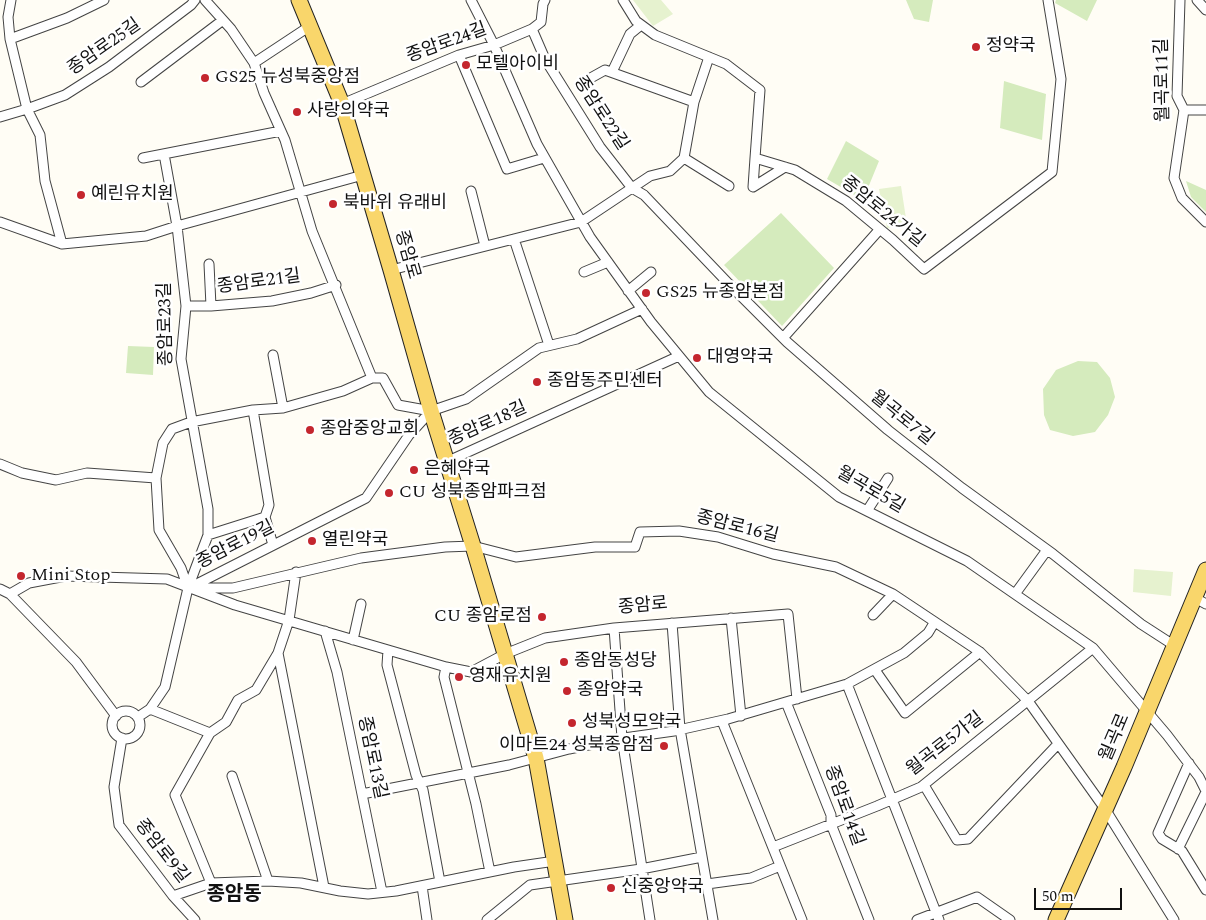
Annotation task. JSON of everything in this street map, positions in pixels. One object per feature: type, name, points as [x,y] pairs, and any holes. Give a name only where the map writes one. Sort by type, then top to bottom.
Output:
[{"type":"main road","name":"종암로","points":[[299,0],[342,104],[431,412],[536,758],[565,920]]},
{"type":"main road","name":"월곡로","points":[[1056,920],[1175,646],[1201,601],[1206,570]]},
{"type":"street","points":[[11,0],[8,17],[10,39],[26,109],[40,135],[45,181],[62,244]]},
{"type":"street","points":[[10,39],[81,12],[104,0]]},
{"type":"street","name":"종암로25길","points":[[0,116],[65,95],[109,68],[195,0]]},
{"type":"street","name":"종암로21길","points":[[205,0],[232,29],[254,63],[264,93],[285,140],[312,231],[336,285],[372,378]]},
{"type":"street","name":"월곡로5길","points":[[471,0],[494,45],[537,144],[581,222],[628,291],[710,392],[839,497],[967,561],[1093,648],[1167,735],[1199,777],[1206,791]]},
{"type":"street","points":[[532,29],[541,22],[543,4],[546,0]]},
{"type":"street","points":[[623,0],[636,21],[655,35],[726,64],[760,90],[753,187],[785,167]]},
{"type":"street","name":"종암로24가길","points":[[756,158],[794,170],[846,202],[880,229],[924,269],[1052,172],[1061,79],[1048,0]]},
{"type":"street","name":"월곡로11길","points":[[1180,0],[1177,96],[1184,110],[1174,178],[1182,198],[1206,222]]},
{"type":"street","points":[[1197,0],[1206,10]]},
{"type":"street","points":[[141,82],[223,20]]},
{"type":"street","name":"종암로22길","points":[[612,72],[630,34],[641,25]]},
{"type":"street","points":[[254,63],[310,26]]},
{"type":"street","name":"종암로24길","points":[[342,104],[459,55],[494,45],[532,29]]},
{"type":"street","name":"종암로22길","points":[[532,29],[545,59],[600,147],[632,188]]},
{"type":"street","points":[[459,55],[507,169],[544,158]]},
{"type":"street","points":[[391,270],[581,222],[650,176],[670,170],[684,158],[694,102],[708,57]]},
{"type":"street","name":"종암로22길","points":[[587,80],[605,70],[694,102]]},
{"type":"street","points":[[1184,110],[1206,110]]},
{"type":"street","points":[[143,158],[281,131]]},
{"type":"street","name":"종암로23길","points":[[164,154],[177,226],[186,306],[181,359],[208,509],[208,534]]},
{"type":"street","points":[[684,158],[729,186]]},
{"type":"street","points":[[0,222],[62,244],[146,236],[363,174]]},
{"type":"street","name":"월곡로7길","points":[[632,188],[644,195],[783,338],[888,430],[962,488],[1047,550],[1141,624],[1175,646]]},
{"type":"street","points":[[471,191],[485,246]]},
{"type":"street","points":[[783,338],[880,229]]},
{"type":"street","points":[[514,239],[548,345]]},
{"type":"street","points":[[584,272],[608,262]]},
{"type":"street","points":[[209,264],[211,306]]},
{"type":"street","points":[[628,291],[651,272]]},
{"type":"street","name":"종암로21길","points":[[186,306],[272,301],[311,293],[336,285]]},
{"type":"street","points":[[188,588],[181,568],[159,530],[156,478],[163,443],[172,428],[192,422],[253,410],[284,408],[343,391],[372,378],[383,378],[398,405],[431,412],[466,399],[539,348],[577,338],[642,309]]},
{"type":"street","points":[[272,355],[284,408]]},
{"type":"street","name":"종암로18길","points":[[446,462],[679,356]]},
{"type":"street","points":[[253,410],[269,505],[265,517],[274,545]]},
{"type":"street","name":"종암로19길","points":[[10,594],[29,583],[66,576],[167,580],[188,588],[366,498],[409,435],[431,412]]},
{"type":"street","points":[[0,464],[22,473],[56,480],[88,472],[156,478]]},
{"type":"street","points":[[867,511],[888,478]]},
{"type":"street","points":[[138,717],[150,709],[165,687],[188,588],[208,534],[265,517]]},
{"type":"street","name":"종암로16길","points":[[473,546],[516,557],[595,547],[634,547],[640,532],[679,531],[718,538],[773,554],[836,566],[893,594],[980,652],[1028,701],[1105,809],[1174,920]]},
{"type":"street","points":[[188,588],[233,588],[361,558],[445,547],[473,546]]},
{"type":"street","points":[[1015,594],[1047,550]]},
{"type":"street","points":[[211,883],[175,795],[210,733],[226,722],[238,700],[256,690],[278,652],[289,620],[296,572]]},
{"type":"street","points":[[188,588],[235,605],[388,650],[471,672],[505,654]]},
{"type":"street","points":[[0,589],[10,594],[76,662],[116,716]]},
{"type":"street","points":[[873,615],[893,594]]},
{"type":"street","points":[[353,640],[360,604]]},
{"type":"street","name":"종암로","points":[[505,654],[545,638],[614,628],[788,614],[797,699]]},
{"type":"street","points":[[731,618],[741,716]]},
{"type":"street","points":[[672,623],[680,729],[713,920]]},
{"type":"street","points":[[362,794],[509,765],[622,738],[680,729],[741,716],[847,684],[904,653],[928,633],[934,623]]},
{"type":"street","points":[[614,628],[622,738],[650,920]]},
{"type":"street","name":"종암로13길","points":[[325,631],[337,672],[382,892]]},
{"type":"street","name":"월곡로5가길","points":[[773,847],[924,785],[1093,648]]},
{"type":"street","points":[[388,650],[387,665],[416,775],[423,790],[440,882]]},
{"type":"street","points":[[278,652],[324,887]]},
{"type":"street","points":[[875,670],[905,713],[980,652]]},
{"type":"street","points":[[446,666],[444,677],[490,872]]},
{"type":"street","points":[[847,684],[938,916]]},
{"type":"street","name":"종암로14길","points":[[786,702],[831,815],[831,824],[869,920]]},
{"type":"street","points":[[150,709],[210,733]]},
{"type":"street","points":[[128,711],[138,717],[139,731],[132,738],[118,737],[113,729],[113,720],[116,716],[128,711]]},
{"type":"street","points":[[722,721],[802,920]]},
{"type":"street","name":"종암로9길","points":[[122,738],[114,787],[119,825],[173,896],[195,920]]},
{"type":"street","points":[[924,785],[957,840],[968,838],[1058,744]]},
{"type":"street","points":[[1189,763],[1158,833],[1162,838],[1182,851],[1206,890]]},
{"type":"street","points":[[1199,777],[1206,769]]},
{"type":"street","points":[[232,776],[268,881]]},
{"type":"street","points":[[1178,849],[1206,791]]},
{"type":"street","points":[[487,920],[530,885],[702,858]]},
{"type":"street","points":[[173,896],[211,883],[268,881],[301,882],[368,894],[422,886],[555,861]]},
{"type":"street","points":[[707,884],[751,878],[780,866]]},
{"type":"street","points":[[422,886],[427,920]]},
{"type":"street","points":[[917,920],[938,916],[977,897],[1010,920]]},
{"type":"green space","points":[[633,0],[661,0],[673,14],[653,26]]},
{"type":"green space","points":[[906,0],[933,0],[929,22],[914,19]]},
{"type":"green space","points":[[1056,0],[1097,0],[1087,21],[1055,3]]},
{"type":"green space","points":[[1004,81],[1046,94],[1042,140],[1000,128]]},
{"type":"green space","points":[[846,141],[879,161],[863,200],[827,179]]},
{"type":"green space","points":[[1186,181],[1206,190],[1206,212],[1191,197]]},
{"type":"green space","points":[[901,186],[907,225],[887,228],[879,189]]},
{"type":"green space","points":[[781,213],[834,268],[782,326],[724,265]]},
{"type":"green space","points":[[128,346],[154,347],[153,375],[126,373]]},
{"type":"green space","points":[[1078,361],[1097,362],[1110,378],[1115,397],[1108,415],[1095,432],[1073,436],[1050,430],[1044,415],[1043,389],[1056,370]]},
{"type":"green space","points":[[1134,569],[1173,572],[1171,596],[1133,592]]},
{"type":"place","name":"정약국","points":[[976,47]]},
{"type":"place","name":"모텔아이비","points":[[466,65]]},
{"type":"place","name":"GS25 뉴성북중앙점","points":[[205,78]]},
{"type":"place","name":"사랑의약국","points":[[297,112]]},
{"type":"place","name":"예린유치원","points":[[81,195]]},
{"type":"place","name":"북바위 유래비","points":[[333,204]]},
{"type":"place","name":"GS25 뉴종암본점","points":[[646,293]]},
{"type":"place","name":"대영약국","points":[[697,358]]},
{"type":"place","name":"종암동주민센터","points":[[537,382]]},
{"type":"place","name":"종암중앙교회","points":[[310,430]]},
{"type":"place","name":"은혜약국","points":[[414,470]]},
{"type":"place","name":"CU 성북종암파크점","points":[[389,493]]},
{"type":"place","name":"열린약국","points":[[312,541]]},
{"type":"place","name":"Mini Stop","points":[[21,576]]},
{"type":"place","name":"CU 종암로점","points":[[542,617]]},
{"type":"place","name":"종암동성당","points":[[564,662]]},
{"type":"place","name":"영재유치원","points":[[459,677]]},
{"type":"place","name":"종암약국","points":[[567,691]]},
{"type":"place","name":"성북성모약국","points":[[572,723]]},
{"type":"place","name":"이마트24 성북종암점","points":[[664,746]]},
{"type":"place","name":"신중앙약국","points":[[611,888]]},
{"type":"district","name":"종암동","points":[[234,896]]}]
